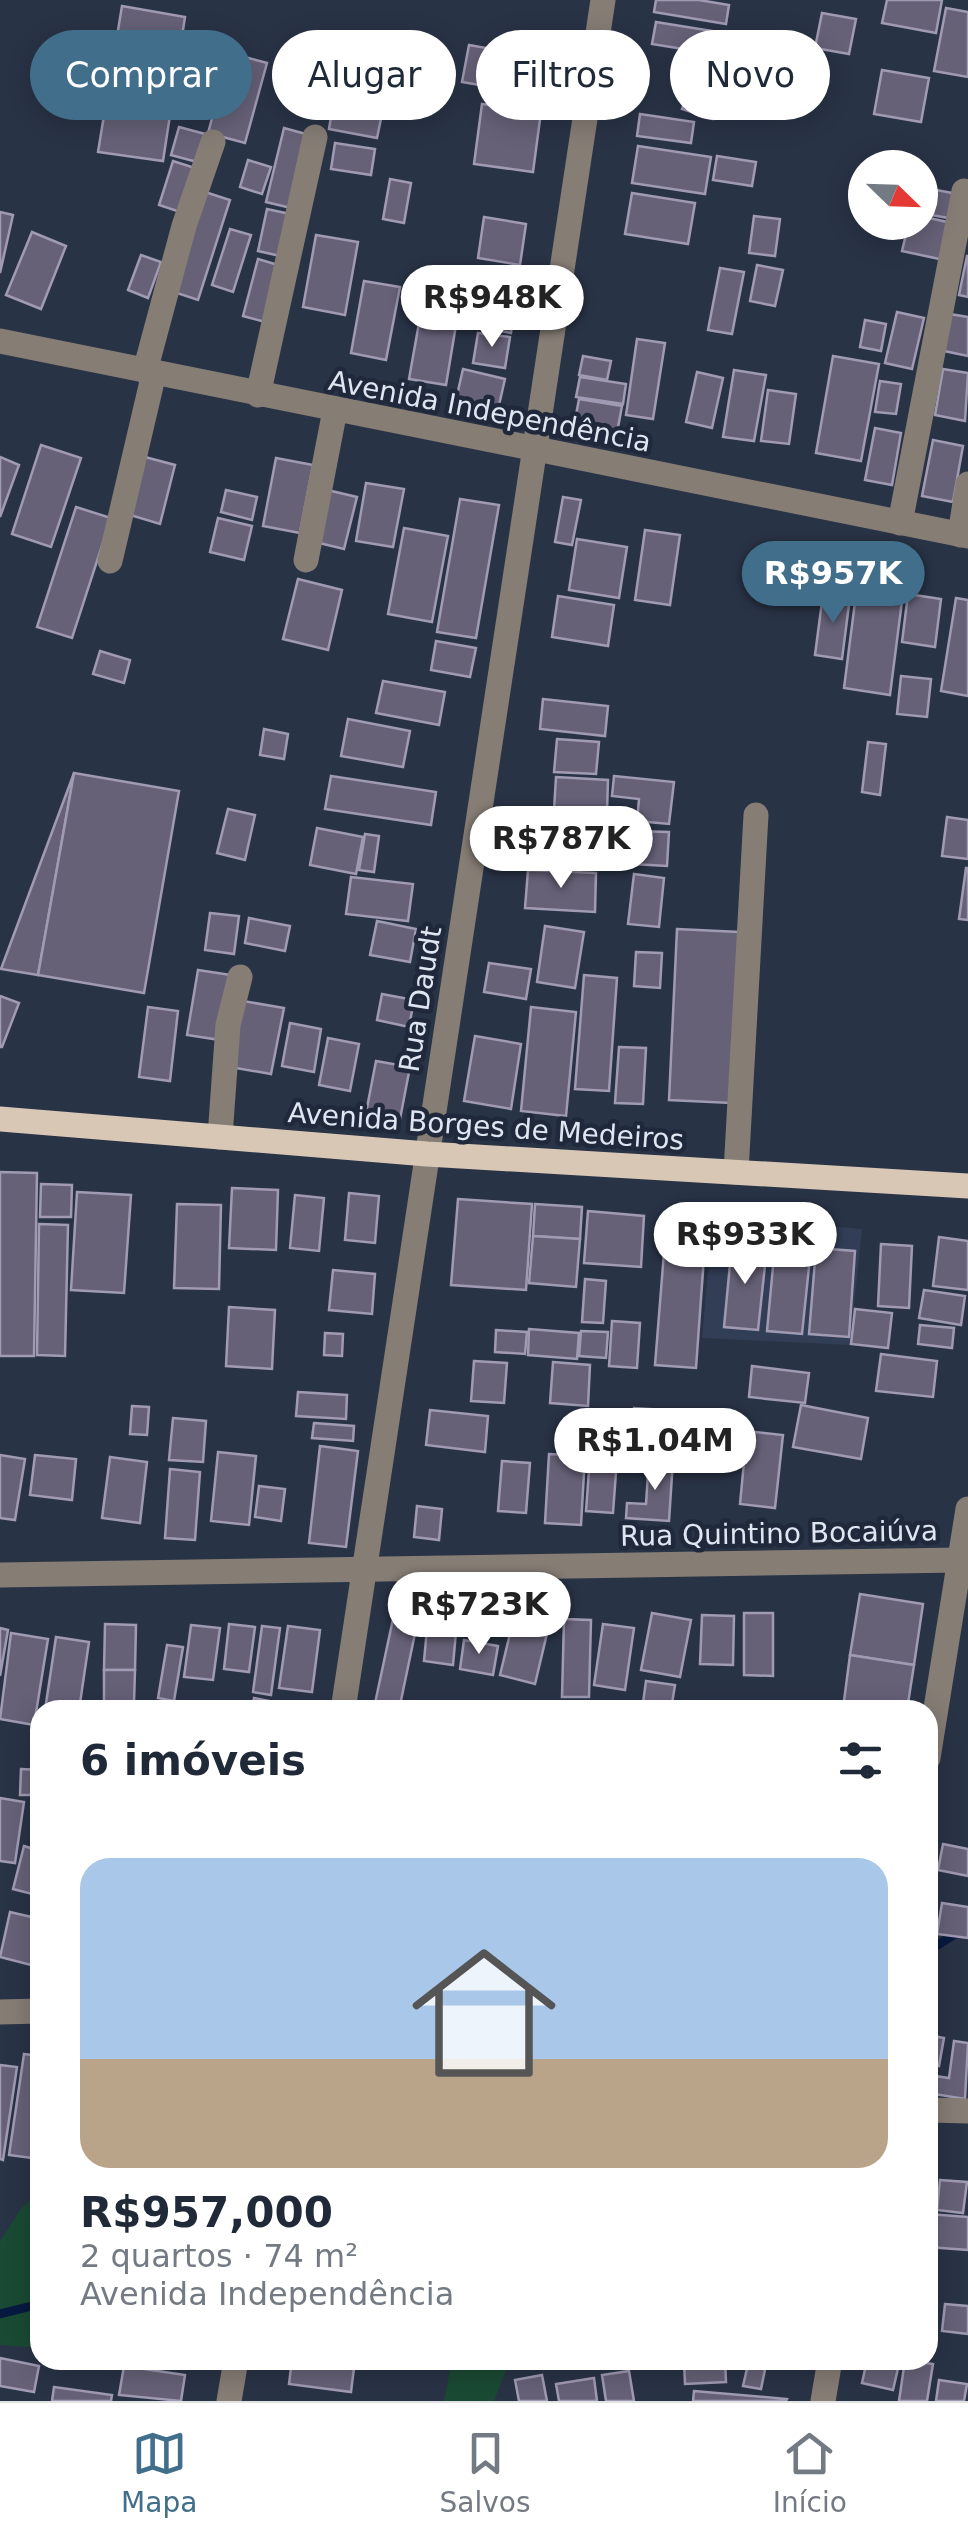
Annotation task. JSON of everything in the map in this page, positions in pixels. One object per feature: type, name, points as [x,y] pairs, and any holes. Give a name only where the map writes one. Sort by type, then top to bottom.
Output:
[{"type":"main road","name":"Avenida Borges de Medeiros","points":[[0,1119],[427,1154],[968,1186]]},
{"type":"street","name":"Rua Daudt","points":[[344,1700],[604,0]]},
{"type":"street","points":[[258,394],[314,138]]},
{"type":"street","points":[[110,560],[184,226],[214,142]]},
{"type":"street","points":[[900,523],[964,191]]},
{"type":"street","name":"Avenida Independência","points":[[0,341],[964,535]]},
{"type":"street","points":[[306,560],[335,410]]},
{"type":"street","points":[[964,535],[968,484]]},
{"type":"street","points":[[736,1172],[756,815]]},
{"type":"street","points":[[220,1137],[228,1025],[240,977]]},
{"type":"street","points":[[938,1724],[955,1666],[960,1560],[968,1509]]},
{"type":"street","name":"Rua Quintino Bocaiúva","points":[[0,1575],[960,1560]]},
{"type":"street","points":[[0,2012],[30,2011]]},
{"type":"street","points":[[938,2110],[968,2112]]},
{"type":"street","points":[[229,2401],[234,2370]]},
{"type":"street","points":[[823,2401],[828,2370]]},
{"type":"shaded area","points":[[713,1216],[862,1229],[850,1345],[702,1338]]},
{"type":"green space","points":[[30,2202],[30,2347],[0,2345],[0,2241],[23,2206]]},
{"type":"green space","points":[[450,2370],[506,2370],[494,2401],[444,2401]]},
{"type":"building","points":[[656,0],[729,5],[726,24],[654,12]]},
{"type":"building","points":[[887,0],[942,0],[936,33],[882,23]]},
{"type":"building","points":[[122,6],[185,17],[183,30],[118,30]]},
{"type":"building","points":[[946,8],[968,12],[968,77],[934,71]]},
{"type":"building","points":[[822,13],[856,19],[849,54],[830,51],[830,30],[819,30]]},
{"type":"building","points":[[656,22],[706,30],[670,30],[670,47],[652,44]]},
{"type":"building","points":[[469,45],[476,46],[476,84],[462,82]]},
{"type":"building","points":[[252,59],[267,63],[252,118]]},
{"type":"building","points":[[882,70],[929,78],[921,122],[874,114]]},
{"type":"building","points":[[650,115],[694,122],[691,143],[637,136],[639,120],[650,120]]},
{"type":"building","points":[[103,120],[169,120],[163,161],[98,152]]},
{"type":"building","points":[[212,120],[251,120],[245,143],[208,133]]},
{"type":"building","points":[[330,120],[381,120],[377,138],[329,129]]},
{"type":"building","points":[[480,120],[540,120],[533,172],[474,164]]},
{"type":"building","points":[[179,127],[205,134],[197,162],[171,155]]},
{"type":"building","points":[[284,128],[313,136],[295,209],[266,202]]},
{"type":"building","points":[[335,143],[375,149],[371,175],[331,169]]},
{"type":"building","points":[[638,146],[711,157],[705,194],[632,183]]},
{"type":"building","points":[[717,156],[756,162],[752,186],[713,180]]},
{"type":"building","points":[[248,160],[271,167],[262,194],[240,187]]},
{"type":"building","points":[[173,161],[195,168],[180,212],[159,205]]},
{"type":"building","points":[[390,179],[411,183],[404,223],[383,219]]},
{"type":"building","points":[[938,190],[958,194],[954,219],[938,216]]},
{"type":"building","points":[[205,192],[230,200],[198,300],[174,292]]},
{"type":"building","points":[[632,193],[695,203],[688,244],[625,234]]},
{"type":"building","points":[[267,209],[290,214],[280,256],[258,251]]},
{"type":"building","points":[[0,212],[13,215],[0,273]]},
{"type":"building","points":[[754,216],[780,219],[775,256],[749,253]]},
{"type":"building","points":[[484,217],[526,224],[520,265],[478,258]]},
{"type":"building","points":[[938,220],[952,223],[944,260],[902,251],[905,240],[938,240]]},
{"type":"building","points":[[230,229],[251,235],[233,292],[212,285]]},
{"type":"building","points":[[32,232],[66,246],[41,309],[6,295]]},
{"type":"building","points":[[316,235],[358,242],[345,315],[303,307]]},
{"type":"building","points":[[141,255],[161,262],[148,298],[128,290]]},
{"type":"building","points":[[968,256],[968,297],[959,295]]},
{"type":"building","points":[[258,259],[285,267],[269,323],[243,316]]},
{"type":"building","points":[[757,265],[783,270],[775,306],[750,301]]},
{"type":"building","points":[[720,268],[744,272],[732,334],[708,330]]},
{"type":"building","points":[[364,281],[400,287],[386,360],[351,353]]},
{"type":"building","points":[[471,294],[516,302],[511,333],[466,325]]},
{"type":"building","points":[[424,295],[460,301],[446,385],[409,379]]},
{"type":"building","points":[[897,312],[924,318],[912,369],[885,363]]},
{"type":"building","points":[[950,314],[968,317],[968,356],[944,351]]},
{"type":"building","points":[[865,320],[886,324],[881,351],[860,347]]},
{"type":"building","points":[[478,333],[510,337],[505,368],[473,363]]},
{"type":"building","points":[[637,339],[665,343],[653,419],[626,415]]},
{"type":"building","points":[[583,356],[611,361],[607,380],[579,375]]},
{"type":"building","points":[[833,356],[879,364],[861,461],[816,453]]},
{"type":"building","points":[[463,369],[505,379],[497,414],[455,404]]},
{"type":"building","points":[[943,369],[968,373],[965,421],[935,415]]},
{"type":"building","points":[[734,370],[766,375],[754,441],[723,437]]},
{"type":"building","points":[[697,372],[723,378],[712,428],[686,422]]},
{"type":"building","points":[[580,377],[626,384],[623,404],[576,397]]},
{"type":"building","points":[[880,381],[901,384],[896,414],[875,412]]},
{"type":"building","points":[[768,390],[796,394],[789,444],[761,441]]},
{"type":"building","points":[[579,399],[622,406],[616,438],[573,431]]},
{"type":"building","points":[[875,428],[901,433],[892,485],[865,480]]},
{"type":"building","points":[[933,440],[963,446],[953,502],[922,496]]},
{"type":"building","points":[[41,445],[81,458],[51,547],[12,534]]},
{"type":"building","points":[[0,457],[19,465],[0,517]]},
{"type":"building","points":[[145,457],[175,465],[160,524],[130,515]]},
{"type":"building","points":[[276,458],[313,465],[300,533],[263,526]]},
{"type":"building","points":[[366,483],[404,489],[393,547],[356,541]]},
{"type":"building","points":[[323,489],[357,497],[344,549],[311,541]]},
{"type":"building","points":[[226,490],[257,497],[252,520],[221,512]]},
{"type":"building","points":[[563,497],[581,500],[572,545],[555,542]]},
{"type":"building","points":[[460,499],[499,505],[476,638],[437,632]]},
{"type":"building","points":[[76,507],[111,518],[72,638],[37,627]]},
{"type":"building","points":[[218,518],[252,526],[244,560],[210,552]]},
{"type":"building","points":[[404,528],[448,536],[432,622],[388,614]]},
{"type":"building","points":[[645,530],[680,535],[670,605],[635,600]]},
{"type":"building","points":[[577,539],[627,547],[619,598],[569,590]]},
{"type":"building","points":[[298,579],[342,590],[328,650],[283,639]]},
{"type":"building","points":[[823,594],[850,597],[842,659],[815,655]]},
{"type":"building","points":[[856,594],[902,601],[890,695],[844,688]]},
{"type":"building","points":[[908,594],[941,599],[935,647],[902,642]]},
{"type":"building","points":[[558,596],[614,605],[608,646],[552,637]]},
{"type":"building","points":[[956,598],[968,600],[968,696],[941,691]]},
{"type":"building","points":[[436,641],[476,648],[470,677],[431,670]]},
{"type":"building","points":[[100,651],[130,660],[124,683],[93,674]]},
{"type":"building","points":[[901,676],[931,679],[927,717],[897,714]]},
{"type":"building","points":[[383,681],[445,692],[439,725],[376,713]]},
{"type":"building","points":[[543,699],[608,706],[605,736],[540,729]]},
{"type":"building","points":[[348,719],[410,731],[403,767],[341,756]]},
{"type":"building","points":[[264,729],[288,734],[284,759],[260,755]]},
{"type":"building","points":[[557,739],[599,742],[596,774],[554,772]]},
{"type":"building","points":[[868,742],[886,744],[880,795],[862,792]]},
{"type":"building","points":[[74,773],[38,975],[1,969]]},
{"type":"building","points":[[74,773],[179,791],[144,993],[38,975]]},
{"type":"building","points":[[331,776],[436,792],[431,825],[325,809]]},
{"type":"building","points":[[614,776],[674,782],[669,824],[637,821],[639,799],[612,796]]},
{"type":"building","points":[[556,777],[608,780],[607,812],[554,810]]},
{"type":"building","points":[[228,809],[255,815],[245,860],[217,853]]},
{"type":"building","points":[[947,817],[968,820],[968,859],[942,856]]},
{"type":"building","points":[[539,820],[580,824],[577,853],[536,848]]},
{"type":"building","points":[[317,828],[363,837],[356,874],[310,865]]},
{"type":"building","points":[[588,828],[618,833],[614,862],[583,857]]},
{"type":"building","points":[[633,831],[669,832],[667,866],[632,864]]},
{"type":"building","points":[[365,834],[379,836],[374,872],[359,870]]},
{"type":"building","points":[[968,868],[968,920],[959,919]]},
{"type":"building","points":[[528,870],[596,873],[595,912],[525,908]]},
{"type":"building","points":[[634,874],[664,878],[659,927],[628,924]]},
{"type":"building","points":[[351,877],[413,884],[408,921],[346,914]]},
{"type":"building","points":[[210,913],[239,916],[234,954],[205,950]]},
{"type":"building","points":[[249,918],[290,926],[285,951],[245,943]]},
{"type":"building","points":[[377,921],[416,929],[410,962],[370,955]]},
{"type":"building","points":[[545,926],[584,932],[575,988],[537,982]]},
{"type":"building","points":[[677,929],[739,932],[731,1103],[669,1100]]},
{"type":"building","points":[[636,952],[662,953],[660,988],[634,986]]},
{"type":"building","points":[[489,963],[531,969],[526,999],[484,992]]},
{"type":"building","points":[[198,970],[231,975],[220,1040],[187,1035]]},
{"type":"building","points":[[584,975],[617,978],[609,1091],[575,1089]]},
{"type":"building","points":[[382,994],[414,1000],[409,1027],[377,1020]]},
{"type":"building","points":[[0,996],[19,1003],[2,1047],[0,1047]]},
{"type":"building","points":[[243,1001],[284,1008],[271,1074],[230,1067]]},
{"type":"building","points":[[148,1007],[178,1011],[170,1081],[139,1077]]},
{"type":"building","points":[[531,1007],[576,1012],[566,1116],[521,1111]]},
{"type":"building","points":[[290,1023],[321,1029],[314,1072],[282,1066]]},
{"type":"building","points":[[475,1036],[521,1044],[511,1109],[464,1101]]},
{"type":"building","points":[[328,1038],[359,1044],[350,1091],[319,1085]]},
{"type":"building","points":[[619,1047],[646,1048],[643,1104],[615,1103]]},
{"type":"building","points":[[376,1061],[410,1067],[400,1119],[366,1113]]},
{"type":"building","points":[[0,1172],[37,1173],[34,1356],[0,1356]]},
{"type":"building","points":[[41,1184],[72,1185],[71,1217],[40,1217]]},
{"type":"building","points":[[232,1188],[278,1190],[276,1250],[229,1248]]},
{"type":"building","points":[[77,1192],[131,1195],[124,1293],[71,1290]]},
{"type":"building","points":[[349,1193],[379,1196],[375,1243],[345,1240]]},
{"type":"building","points":[[295,1195],[324,1198],[319,1251],[290,1248]]},
{"type":"building","points":[[458,1199],[532,1204],[526,1290],[451,1285]]},
{"type":"building","points":[[177,1204],[221,1205],[219,1289],[174,1288]]},
{"type":"building","points":[[535,1204],[582,1207],[580,1239],[533,1236]]},
{"type":"building","points":[[588,1211],[644,1216],[641,1267],[584,1263]]},
{"type":"building","points":[[39,1224],[68,1225],[65,1356],[37,1355]]},
{"type":"building","points":[[533,1236],[580,1239],[576,1287],[529,1283]]},
{"type":"building","points":[[939,1237],[968,1241],[968,1290],[933,1286]]},
{"type":"building","points":[[665,1240],[705,1243],[696,1368],[655,1365]]},
{"type":"building","points":[[732,1243],[767,1247],[758,1330],[724,1327]]},
{"type":"building","points":[[881,1244],[912,1246],[909,1308],[878,1306]]},
{"type":"building","points":[[775,1245],[811,1248],[802,1334],[767,1331]]},
{"type":"building","points":[[816,1248],[855,1251],[849,1337],[809,1334]]},
{"type":"building","points":[[333,1270],[375,1274],[372,1314],[329,1310]]},
{"type":"building","points":[[585,1279],[606,1281],[603,1323],[582,1322]]},
{"type":"building","points":[[924,1290],[965,1296],[961,1325],[919,1318]]},
{"type":"building","points":[[229,1307],[275,1310],[272,1369],[226,1366]]},
{"type":"building","points":[[855,1309],[892,1313],[888,1348],[851,1344]]},
{"type":"building","points":[[612,1321],[640,1323],[637,1368],[609,1366]]},
{"type":"building","points":[[920,1325],[954,1328],[952,1348],[918,1344]]},
{"type":"building","points":[[529,1329],[579,1333],[577,1359],[528,1355]]},
{"type":"building","points":[[496,1330],[527,1332],[525,1354],[495,1352]]},
{"type":"building","points":[[581,1331],[608,1332],[606,1358],[579,1356]]},
{"type":"building","points":[[325,1333],[343,1334],[342,1356],[324,1355]]},
{"type":"building","points":[[881,1354],[937,1361],[933,1397],[876,1391]]},
{"type":"building","points":[[474,1361],[507,1363],[504,1403],[471,1401]]},
{"type":"building","points":[[553,1362],[590,1365],[588,1406],[550,1403]]},
{"type":"building","points":[[752,1366],[809,1373],[805,1403],[749,1397]]},
{"type":"building","points":[[298,1392],[347,1395],[346,1419],[296,1416]]},
{"type":"building","points":[[801,1405],[868,1418],[861,1459],[793,1447]]},
{"type":"building","points":[[132,1406],[149,1407],[147,1435],[130,1434]]},
{"type":"building","points":[[634,1408],[664,1410],[662,1443],[632,1441]]},
{"type":"building","points":[[430,1410],[488,1416],[485,1452],[426,1445]]},
{"type":"building","points":[[593,1416],[620,1418],[613,1513],[586,1511]]},
{"type":"building","points":[[173,1418],[206,1421],[203,1462],[169,1460]]},
{"type":"building","points":[[314,1423],[354,1426],[353,1441],[312,1438]]},
{"type":"building","points":[[747,1431],[783,1435],[775,1508],[740,1504]]},
{"type":"building","points":[[320,1446],[358,1451],[346,1547],[309,1543]]},
{"type":"building","points":[[218,1452],[256,1456],[249,1525],[211,1521]]},
{"type":"building","points":[[549,1454],[585,1456],[581,1525],[545,1523]]},
{"type":"building","points":[[0,1455],[25,1459],[15,1520],[0,1518]]},
{"type":"building","points":[[35,1455],[76,1459],[72,1500],[30,1495]]},
{"type":"building","points":[[110,1457],[147,1462],[140,1523],[102,1518]]},
{"type":"building","points":[[649,1458],[673,1460],[669,1521],[626,1518],[627,1503],[646,1504]]},
{"type":"building","points":[[502,1461],[530,1463],[526,1513],[498,1511]]},
{"type":"building","points":[[170,1469],[200,1472],[195,1540],[165,1538]]},
{"type":"building","points":[[259,1486],[285,1489],[281,1521],[255,1517]]},
{"type":"building","points":[[417,1506],[442,1509],[439,1540],[414,1537]]},
{"type":"building","points":[[860,1594],[923,1604],[914,1665],[850,1655]]},
{"type":"building","points":[[515,1613],[550,1621],[535,1684],[500,1675]]},
{"type":"building","points":[[652,1613],[691,1620],[680,1677],[641,1670]]},
{"type":"building","points":[[744,1613],[773,1613],[773,1676],[744,1675]]},
{"type":"building","points":[[702,1615],[734,1616],[733,1665],[700,1664]]},
{"type":"building","points":[[428,1618],[457,1621],[453,1665],[424,1661]]},
{"type":"building","points":[[393,1619],[417,1624],[401,1700],[376,1700]]},
{"type":"building","points":[[564,1619],[591,1620],[589,1697],[562,1697]]},
{"type":"building","points":[[105,1624],[136,1625],[135,1670],[104,1670]]},
{"type":"building","points":[[229,1624],[255,1627],[249,1672],[224,1669]]},
{"type":"building","points":[[603,1624],[634,1628],[625,1690],[594,1685]]},
{"type":"building","points":[[191,1625],[220,1628],[213,1680],[184,1677]]},
{"type":"building","points":[[262,1626],[280,1628],[271,1695],[253,1692]]},
{"type":"building","points":[[288,1626],[320,1630],[312,1692],[279,1688]]},
{"type":"building","points":[[0,1628],[8,1630],[0,1676]]},
{"type":"building","points":[[11,1633],[48,1639],[38,1700],[30,1700],[30,1724],[0,1719]]},
{"type":"building","points":[[56,1637],[89,1642],[80,1700],[47,1700]]},
{"type":"building","points":[[464,1640],[498,1646],[493,1675],[460,1669]]},
{"type":"building","points":[[167,1645],[183,1647],[174,1700],[158,1698]]},
{"type":"building","points":[[850,1655],[914,1665],[909,1700],[844,1700]]},
{"type":"building","points":[[104,1670],[135,1670],[134,1700],[104,1700]]},
{"type":"building","points":[[646,1681],[675,1685],[673,1700],[643,1700]]},
{"type":"building","points":[[21,1769],[30,1769],[30,1795],[20,1795]]},
{"type":"building","points":[[0,1798],[24,1802],[15,1863],[0,1861]]},
{"type":"building","points":[[943,1844],[968,1849],[968,1876],[938,1870]]},
{"type":"building","points":[[24,1846],[30,1848],[30,1893],[13,1889]]},
{"type":"building","points":[[942,1903],[968,1907],[968,1938],[938,1934]]},
{"type":"building","points":[[10,1912],[30,1917],[30,1965],[0,1957]]},
{"type":"building","points":[[938,2037],[944,2038],[938,2066]]},
{"type":"building","points":[[954,2041],[968,2043],[965,2099],[938,2095],[938,2076],[949,2078]]},
{"type":"building","points":[[24,2054],[30,2055],[30,2158],[9,2155]]},
{"type":"building","points":[[0,2065],[17,2067],[3,2160],[0,2159]]},
{"type":"building","points":[[940,2180],[967,2182],[963,2213],[938,2210]]},
{"type":"building","points":[[938,2215],[968,2217],[968,2250],[938,2248]]},
{"type":"building","points":[[945,2304],[968,2306],[968,2334],[942,2331]]},
{"type":"building","points":[[0,2358],[30,2364],[30,2370],[38,2370],[34,2392],[0,2386]]},
{"type":"building","points":[[123,2370],[185,2375],[181,2401],[119,2395]]},
{"type":"building","points":[[291,2370],[354,2370],[351,2392],[289,2384]]},
{"type":"building","points":[[684,2370],[725,2370],[726,2382],[685,2384]]},
{"type":"building","points":[[747,2370],[765,2370],[761,2389],[743,2386]]},
{"type":"building","points":[[865,2370],[898,2370],[893,2390],[862,2383]]},
{"type":"building","points":[[904,2370],[932,2370],[927,2401],[899,2401]]},
{"type":"building","points":[[629,2371],[634,2401],[606,2401],[602,2375]]},
{"type":"building","points":[[542,2375],[547,2401],[519,2401],[515,2380]]},
{"type":"building","points":[[594,2378],[597,2401],[559,2401],[556,2384]]},
{"type":"building","points":[[939,2380],[967,2384],[964,2401],[936,2401]]},
{"type":"building","points":[[54,2387],[112,2395],[111,2401],[52,2401]]},
{"type":"building","points":[[694,2391],[787,2399],[693,2401]]},
{"type":"waterway","points":[[938,1945],[968,1926]]},
{"type":"waterway","points":[[0,2314],[30,2306]]}]
